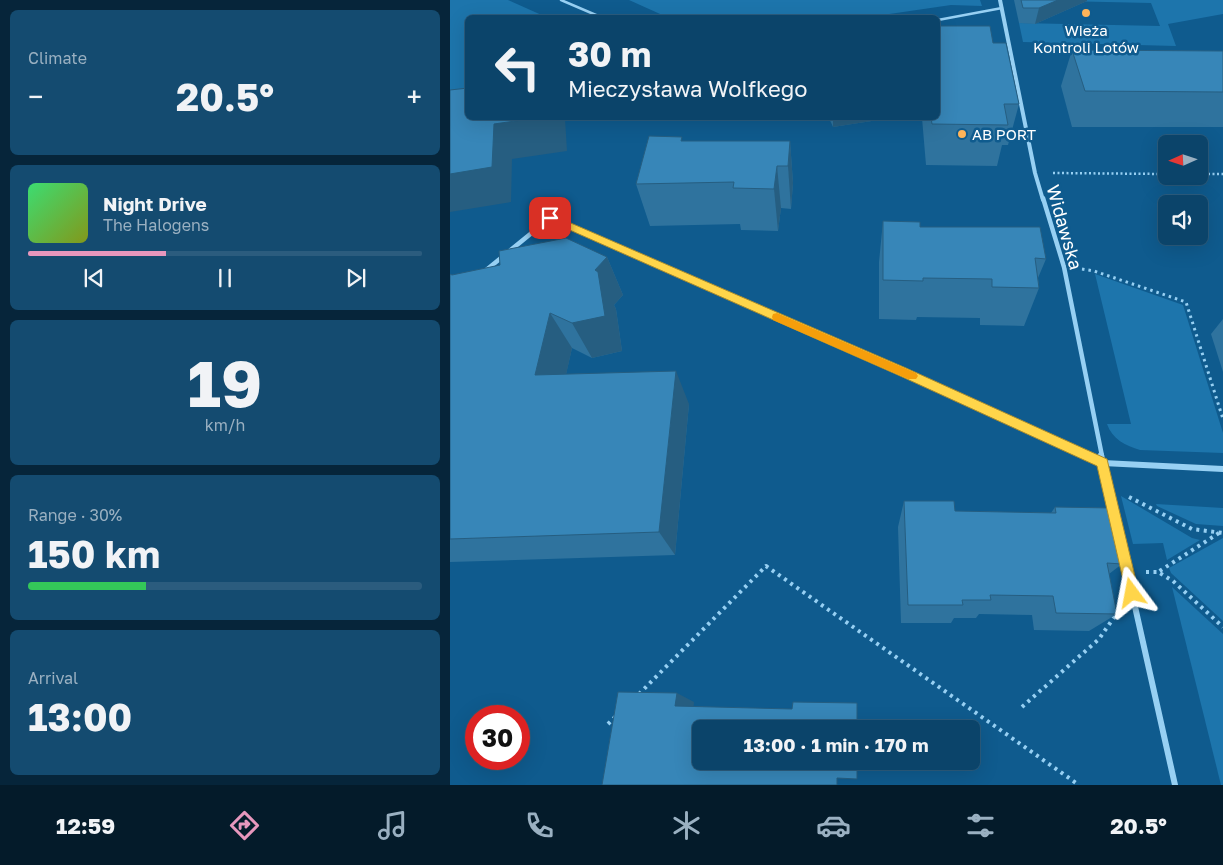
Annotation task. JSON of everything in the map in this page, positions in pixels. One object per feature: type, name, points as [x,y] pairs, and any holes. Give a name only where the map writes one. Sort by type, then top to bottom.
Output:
[{"type":"street","name":"Widawska","points":[[1000,0],[1035,173],[1064,267],[1103,463],[1175,785]]},
{"type":"street","points":[[479,276],[550,218],[902,372],[1103,463],[1223,469]]},
{"type":"lane","points":[[561,0],[596,15]]},
{"type":"lane","points":[[940,20],[1002,8]]},
{"type":"path","points":[[1208,174],[1223,174]]},
{"type":"path","points":[[1075,267],[1094,271],[1186,302],[1223,420]]},
{"type":"path","points":[[1109,486],[1192,529],[1221,533]]},
{"type":"path","points":[[1221,533],[1158,572],[1173,581],[1223,627]]},
{"type":"path","points":[[636,697],[766,566],[1079,785]]},
{"type":"path","points":[[1022,707],[1099,639],[1132,593]]},
{"type":"path","points":[[608,724],[622,710]]},
{"type":"shaded area","points":[[450,0],[508,0],[542,15],[465,15],[465,120],[450,127]]},
{"type":"shaded area","points":[[629,0],[980,0],[982,6],[951,5],[883,15],[662,15]]},
{"type":"shaded area","points":[[1014,0],[1223,0],[1223,14],[1168,24],[1176,46],[1023,42],[1019,23],[1160,26],[1151,3]]},
{"type":"shaded area","points":[[1095,274],[1183,305],[1223,433],[1223,453],[1140,450],[1125,444],[1112,434],[1107,424],[1131,424]]},
{"type":"shaded area","points":[[1121,496],[1192,538],[1200,540],[1167,560],[1163,543],[1133,544]]},
{"type":"shaded area","points":[[1156,504],[1223,508],[1223,526],[1196,524]]},
{"type":"shaded area","points":[[1223,538],[1223,621],[1171,573],[1169,568]]},
{"type":"shaded area","points":[[1172,587],[1223,634],[1223,785],[1221,785]]},
{"type":"building","points":[[1021,0],[1058,0],[1039,8],[1023,8]]},
{"type":"building","points":[[940,26],[990,26],[993,43],[1006,43],[1019,104],[1004,104],[1008,125],[932,124],[931,120],[940,120]]},
{"type":"building","points":[[1072,50],[1223,51],[1223,92],[1085,91]]},
{"type":"building","points":[[465,88],[465,120],[522,120],[494,124],[492,167],[450,174],[450,90]]},
{"type":"building","points":[[649,136],[682,137],[681,141],[790,141],[788,166],[777,166],[774,189],[733,188],[734,182],[636,184]]},
{"type":"building","points":[[883,221],[920,222],[920,227],[1040,227],[1046,259],[1035,258],[1039,288],[992,287],[992,279],[923,278],[923,281],[883,280]]},
{"type":"building","points":[[566,238],[607,257],[595,270],[598,272],[605,316],[572,323],[550,313],[535,375],[676,371],[659,532],[450,539],[450,274],[500,265],[499,251]]},
{"type":"building","points":[[904,501],[954,501],[955,511],[1056,513],[1055,507],[1111,508],[1122,564],[1107,563],[1117,614],[1056,613],[1053,596],[990,595],[991,600],[962,600],[963,605],[908,605]]},
{"type":"building","points":[[618,692],[677,693],[675,706],[792,709],[793,702],[857,703],[857,720],[692,720],[692,770],[857,770],[857,779],[837,778],[837,785],[602,785]]},
{"type":"slow traffic","points":[[777,317],[912,376]]},
{"type":"place","name":"Wieża Kontroli Lotów","points":[[1086,13]]},
{"type":"place","name":"AB PORT","points":[[962,134]]},
{"type":"route","points":[[550,218],[902,372],[1103,463],[1132,593]]}]
